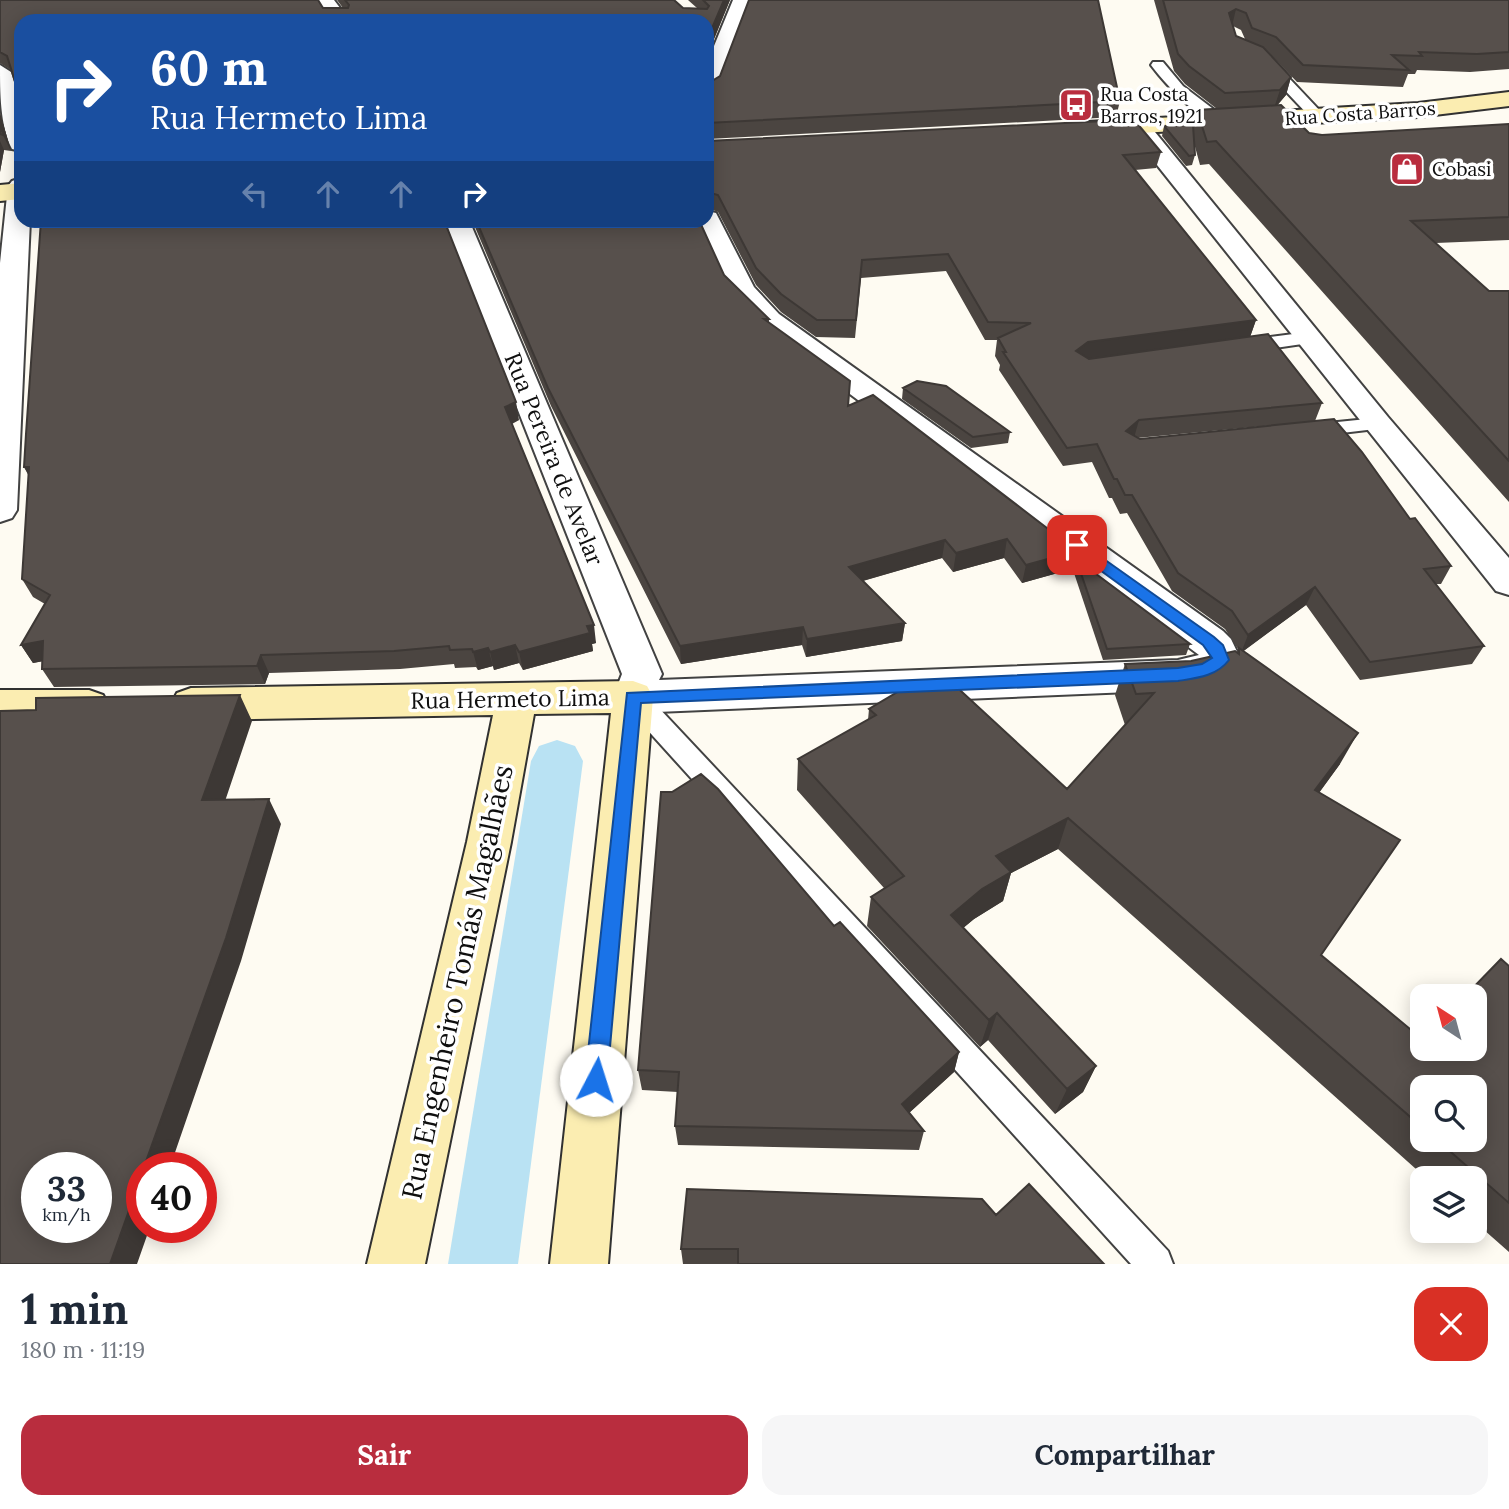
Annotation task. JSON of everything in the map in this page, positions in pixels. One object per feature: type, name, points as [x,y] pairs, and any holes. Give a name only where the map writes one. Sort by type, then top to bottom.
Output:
[{"type":"street","points":[[323,0],[334,14]]},
{"type":"street","points":[[714,73],[743,0]]},
{"type":"street","points":[[714,33],[726,42]]},
{"type":"street","points":[[0,73],[14,120]]},
{"type":"street","name":"Rua Costa Barros","points":[[1068,130],[1418,110],[1509,99]]},
{"type":"street","points":[[1138,125],[1377,424],[1509,582]]},
{"type":"street","points":[[0,510],[18,228]]},
{"type":"street","name":"Rua Pereira de Avelar","points":[[459,228],[642,674],[633,697]]},
{"type":"street","name":"Rua Hermeto Lima","points":[[0,706],[516,701],[633,697],[1178,675],[1206,670],[1221,660],[1221,656],[1209,641],[769,320],[741,291],[711,228]]},
{"type":"street","points":[[579,1264],[633,697]]},
{"type":"street","name":"Rua Engenheiro Tomás Magalhães","points":[[396,1264],[489,842],[516,701]]},
{"type":"lane","points":[[1253,54],[1264,59],[1317,117]]},
{"type":"lane","points":[[1158,65],[1178,89],[1220,121]]},
{"type":"lane","points":[[1216,350],[1309,338]]},
{"type":"lane","points":[[1282,433],[1377,424]]},
{"type":"lane","points":[[633,697],[870,955],[945,1031],[1155,1264]]},
{"type":"building","points":[[0,0],[318,0],[323,8],[348,8],[345,0],[674,0],[683,8],[707,9],[709,6],[703,0],[724,0],[714,24],[714,14],[14,14],[14,78],[7,56],[0,52]]},
{"type":"building","points":[[749,0],[1098,0],[1120,101],[714,123],[714,80],[720,76]]},
{"type":"building","points":[[1163,0],[1509,0],[1509,52],[1419,52],[1422,56],[1392,55],[1409,70],[1303,65],[1276,37],[1252,28],[1246,13],[1236,9],[1229,13],[1236,36],[1263,47],[1291,77],[1280,90],[1225,93],[1189,66],[1178,54]]},
{"type":"building","points":[[1281,105],[1309,133],[1322,135],[1509,124],[1509,217],[1411,221],[1489,291],[1509,291],[1509,461],[1216,141],[1207,142],[1197,110]]},
{"type":"building","points":[[1124,120],[1136,122],[1161,152],[1123,155],[1256,320],[1088,342],[1076,351],[1089,359],[1268,334],[1322,403],[1139,420],[1126,431],[1140,439],[1334,419],[1362,452],[1410,519],[1415,518],[1451,566],[1424,569],[1484,646],[1370,662],[1315,587],[1248,635],[1232,611],[1178,573],[1132,495],[1125,495],[1117,479],[1114,479],[1097,444],[1067,448],[1003,352],[1006,352],[998,338],[1031,323],[988,322],[948,254],[862,260],[856,320],[817,320],[781,294],[756,268],[718,195],[714,194],[714,141]]},
{"type":"building","points":[[1193,125],[1195,155],[1189,156],[1164,126]]},
{"type":"building","points":[[40,228],[447,228],[516,402],[505,407],[594,625],[587,626],[590,633],[519,652],[515,645],[490,652],[488,648],[473,652],[472,649],[450,650],[449,646],[394,651],[261,655],[257,666],[42,669],[43,641],[21,645],[50,595],[22,579],[29,467],[24,467]]},
{"type":"building","points":[[479,228],[703,228],[724,275],[769,319],[764,319],[850,381],[848,406],[873,395],[1077,551],[1026,565],[1007,539],[956,553],[945,540],[849,567],[905,623],[807,639],[803,627],[680,646],[548,388]]},
{"type":"building","points":[[917,381],[946,386],[1010,432],[973,437],[903,388]]},
{"type":"building","points":[[1076,559],[1190,644],[1107,649]]},
{"type":"building","points":[[1239,648],[1358,733],[1315,790],[1400,840],[1321,955],[1410,1029],[1410,1061],[1487,1061],[1488,984],[1477,984],[1501,959],[1509,966],[1509,1203],[1487,1184],[1487,1166],[1467,1166],[1451,1152],[1487,1152],[1487,1075],[1410,1075],[1410,1117],[1068,818],[996,856],[1011,872],[982,889],[951,915],[1096,1066],[1067,1089],[997,1013],[989,1020],[871,897],[904,876],[798,759],[876,715],[869,709],[916,681],[948,679],[1067,789],[1154,693],[1136,694],[1125,664],[1191,661],[1235,651],[1239,654]]},
{"type":"building","points":[[240,695],[202,800],[269,799],[226,938],[149,1152],[126,1152],[126,1219],[110,1264],[0,1264],[0,711],[36,710],[36,698]]},
{"type":"building","points":[[701,774],[718,789],[834,926],[840,922],[959,1052],[902,1104],[924,1131],[675,1126],[679,1072],[638,1070],[661,792],[672,792]]},
{"type":"building","points":[[1029,1184],[1104,1264],[738,1264],[738,1249],[681,1249],[687,1189],[982,1199],[996,1215]]},
{"type":"waterway","points":[[483,1264],[557,761]]},
{"type":"place","name":"Rua Costa Barros, 1921","points":[[1076,105]]},
{"type":"place","name":"Cobasi","points":[[1407,169]]},
{"type":"route","points":[[596,1080],[633,697],[1178,675],[1206,670],[1221,660],[1217,649],[1209,641],[1077,545]]}]
